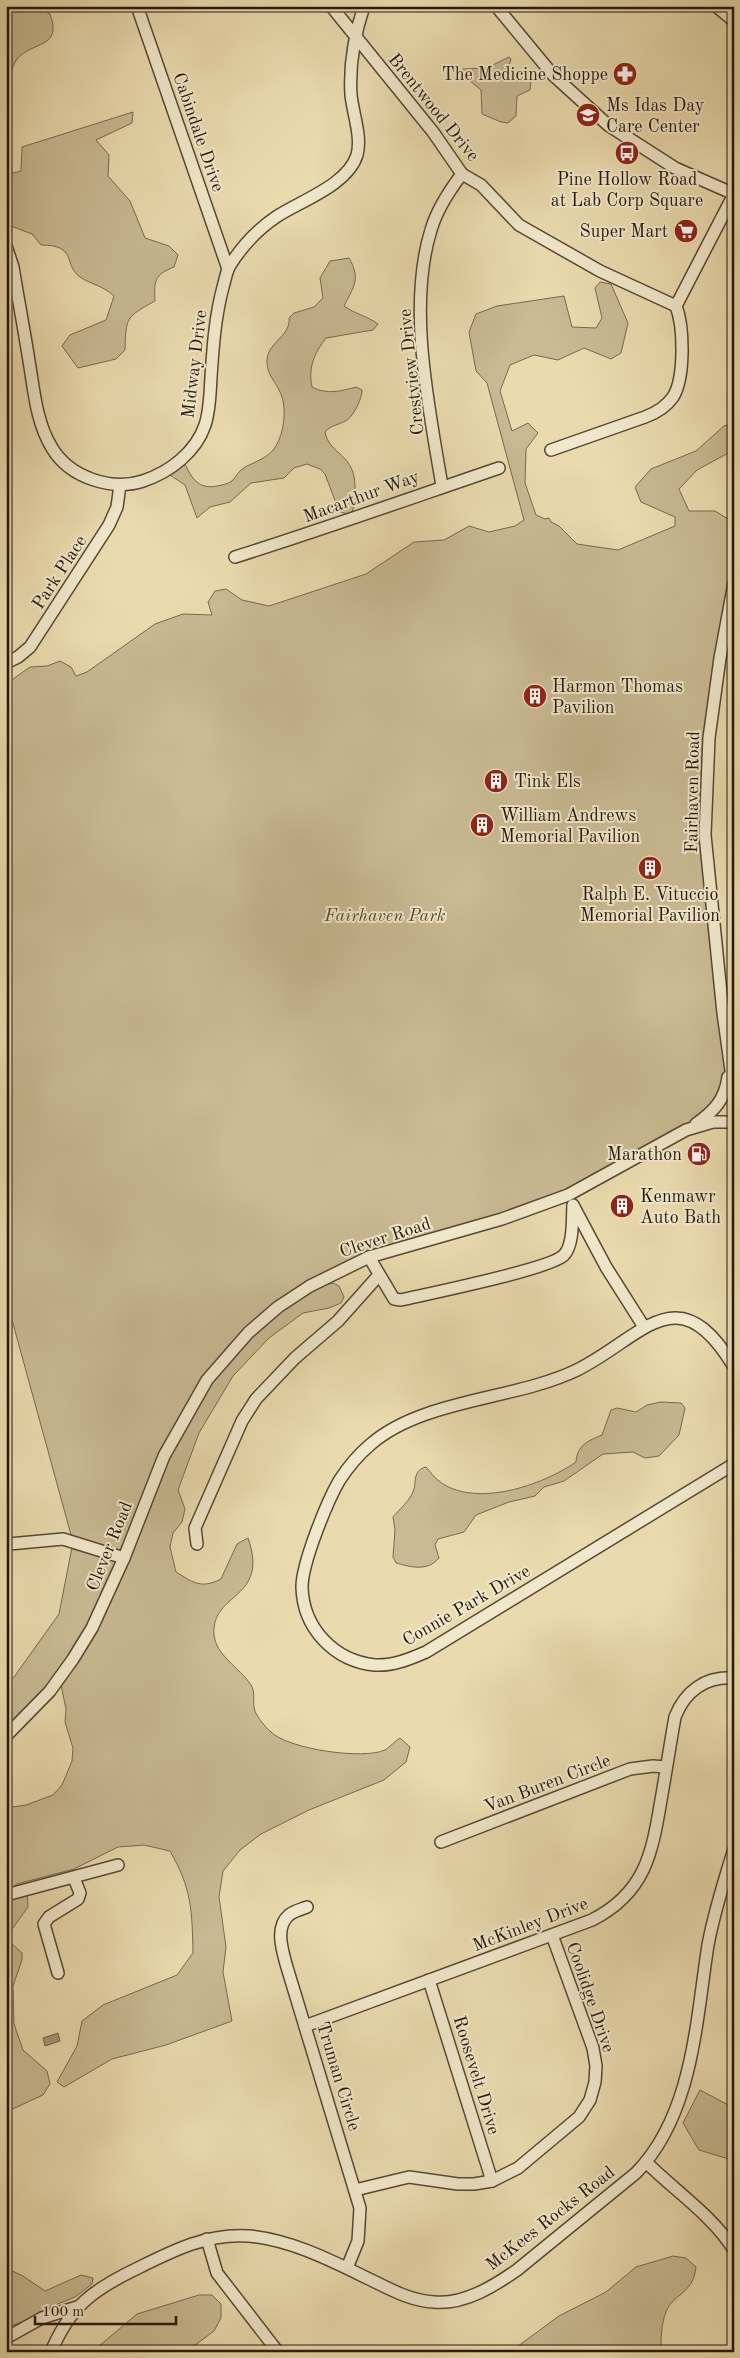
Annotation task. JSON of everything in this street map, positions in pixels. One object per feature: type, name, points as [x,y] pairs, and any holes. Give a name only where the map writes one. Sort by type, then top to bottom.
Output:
[{"type":"street","name":"Cabindale Drive","points":[[136,6],[228,269]]},
{"type":"street","name":"Brentwood Drive","points":[[331,6],[433,132],[462,174],[481,185],[519,225],[600,271],[676,306]]},
{"type":"street","name":"Midway Drive","points":[[6,246],[13,267],[36,404],[44,432],[53,450],[66,463],[87,477],[104,483],[135,484],[168,471],[194,446],[205,425],[215,330],[220,297],[228,269],[242,248],[257,231],[276,217],[340,179],[351,168],[357,154],[358,139],[350,77],[355,34],[364,6]]},
{"type":"street","points":[[496,6],[553,75],[608,125],[675,168],[734,194],[676,306],[680,314],[682,354],[678,385],[666,406],[646,418],[551,450]]},
{"type":"street","points":[[716,6],[734,21]]},
{"type":"street","name":"Crestview Drive","points":[[442,486],[429,403],[420,308],[430,231],[448,194],[462,174]]},
{"type":"street","name":"Macarthur Way","points":[[235,558],[335,526],[442,486],[499,468]]},
{"type":"street","name":"Park Place","points":[[6,663],[18,657],[30,647],[94,550],[117,507],[120,485]]},
{"type":"street","name":"Fairhaven Road","points":[[733,1087],[705,835],[709,738],[720,658],[734,583]]},
{"type":"street","points":[[686,1130],[719,1105],[726,1091],[730,1066]]},
{"type":"street","name":"Clever Road","points":[[6,1736],[50,1691],[73,1659],[96,1619],[124,1558],[164,1456],[207,1380],[248,1333],[278,1307],[310,1286],[369,1257],[502,1219],[568,1194],[686,1130],[714,1122],[734,1122]]},
{"type":"street","points":[[568,1194],[606,1267],[644,1326]]},
{"type":"street","points":[[369,1257],[394,1299],[401,1300],[480,1282],[550,1263],[565,1254],[568,1248],[573,1206]]},
{"type":"street","points":[[197,1544],[195,1528],[238,1429],[256,1399],[295,1358],[338,1321],[379,1275]]},
{"type":"street","name":"Connie Park Drive","points":[[734,1367],[715,1338],[707,1330],[696,1323],[670,1318],[644,1326],[609,1352],[576,1370],[519,1390],[418,1418],[395,1427],[373,1442],[354,1461],[340,1480],[306,1560],[302,1587],[304,1604],[310,1622],[320,1638],[336,1651],[354,1661],[376,1665],[408,1660],[426,1652],[734,1464]]},
{"type":"street","points":[[7,1544],[63,1539],[124,1558]]},
{"type":"street","name":"McKinley Drive","points":[[305,2026],[552,1936],[604,1914],[619,1903],[638,1880],[651,1851],[675,1717],[687,1695],[709,1680],[722,1677],[734,1678]]},
{"type":"street","name":"Van Buren Circle","points":[[441,1842],[630,1769],[653,1766],[666,1767]]},
{"type":"street","name":"McKees Rocks Road","points":[[51,2352],[67,2319],[77,2307],[96,2292],[135,2269],[186,2244],[207,2239],[248,2236],[277,2240],[347,2268],[401,2294],[434,2302],[451,2302],[469,2296],[497,2283],[517,2270],[646,2162],[661,2140],[683,2084],[691,2054],[717,1902],[734,1849]]},
{"type":"street","points":[[6,1895],[74,1878],[118,1864]]},
{"type":"street","points":[[58,1973],[44,1924],[49,1918],[78,1899],[80,1893],[74,1878]]},
{"type":"street","name":"Truman Circle","points":[[308,1907],[290,1914],[283,1922],[281,1936],[286,1964],[360,2208],[361,2227],[358,2241],[347,2268]]},
{"type":"street","name":"Coolidge Drive","points":[[355,2190],[409,2177],[458,2184],[492,2181],[518,2168],[579,2116],[590,2100],[596,2082],[596,2066],[593,2048],[552,1936]]},
{"type":"street","name":"Roosevelt Drive","points":[[429,1980],[492,2181]]},
{"type":"street","points":[[646,2162],[674,2190],[713,2221],[734,2250]]},
{"type":"street","points":[[207,2239],[217,2273],[278,2352]]},
{"type":"street","points":[[6,2338],[42,2318],[77,2307]]},
{"type":"green space","points":[[37,7],[50,14],[53,25],[52,33],[44,43],[23,53],[17,59],[6,86],[6,8]]},
{"type":"green space","points":[[509,57],[511,59],[508,69],[509,75],[515,77],[527,74],[531,80],[530,90],[517,96],[516,116],[508,123],[482,114],[481,90],[463,75],[463,69],[487,68]]},
{"type":"green space","points":[[133,112],[132,123],[96,140],[109,155],[108,176],[130,201],[145,238],[169,246],[178,255],[174,267],[162,273],[155,284],[155,301],[133,315],[127,324],[125,350],[116,359],[78,368],[62,346],[70,335],[106,320],[114,296],[80,277],[72,267],[68,256],[60,248],[41,245],[32,234],[6,224],[6,175],[21,171],[22,147]]},
{"type":"green space","points":[[349,258],[355,272],[355,282],[344,306],[378,324],[373,330],[326,338],[315,355],[311,380],[312,387],[323,391],[334,392],[356,387],[362,390],[359,402],[350,418],[325,432],[327,440],[347,461],[351,468],[355,489],[352,512],[346,514],[339,511],[325,474],[320,469],[307,464],[294,468],[284,478],[251,483],[230,502],[210,507],[197,518],[185,485],[170,475],[175,466],[183,459],[188,471],[199,484],[210,487],[217,486],[232,481],[243,468],[262,459],[273,450],[279,441],[283,428],[284,406],[281,394],[268,370],[268,354],[287,330],[289,318],[294,313],[314,307],[323,298],[320,278],[330,261]]},
{"type":"green space","name":"Fairhaven Park","points":[[600,282],[611,284],[628,323],[621,353],[611,359],[584,348],[558,360],[534,355],[510,365],[500,391],[512,431],[528,423],[538,433],[526,449],[525,483],[536,515],[545,519],[549,518],[551,522],[559,526],[577,544],[618,550],[675,526],[675,517],[641,502],[635,487],[651,469],[696,451],[724,426],[734,424],[734,450],[697,470],[679,489],[689,511],[715,511],[728,519],[734,518],[734,583],[706,787],[726,1039],[726,1091],[706,1117],[568,1195],[343,1268],[248,1333],[179,1429],[73,1659],[6,1735],[6,1682],[14,1677],[59,1614],[73,1542],[6,1298],[6,684],[30,667],[47,666],[60,661],[71,667],[76,676],[87,672],[155,624],[183,614],[212,615],[208,602],[215,591],[226,589],[242,600],[269,606],[366,574],[414,542],[444,540],[469,526],[489,532],[515,526],[524,520],[487,383],[476,371],[469,332],[476,314],[497,306],[564,296],[572,327],[596,328],[602,318],[595,288]]},
{"type":"green space","points":[[333,1283],[339,1286],[344,1297],[341,1303],[329,1308],[303,1313],[269,1338],[233,1376],[199,1433],[178,1490],[185,1509],[182,1522],[173,1533],[170,1547],[176,1572],[193,1582],[208,1584],[221,1579],[237,1544],[248,1538],[253,1558],[252,1573],[246,1585],[221,1610],[216,1620],[214,1634],[215,1642],[223,1655],[251,1685],[255,1711],[269,1730],[280,1738],[309,1748],[360,1754],[385,1750],[400,1738],[410,1747],[406,1762],[384,1780],[309,1810],[261,1834],[240,1850],[223,1871],[219,1897],[226,1947],[223,1972],[232,2021],[166,2045],[112,2059],[64,2087],[57,2082],[77,2046],[82,2021],[103,2005],[177,1975],[193,1953],[191,1912],[187,1889],[170,1851],[144,1845],[118,1847],[74,1869],[17,1884],[6,1892],[6,1808],[26,1805],[53,1795],[62,1785],[72,1761],[73,1748],[65,1722],[66,1709],[61,1685],[93,1628],[167,1456],[210,1382],[250,1334],[311,1288]]},
{"type":"green space","points":[[661,1402],[681,1403],[685,1408],[679,1435],[659,1456],[645,1458],[633,1452],[603,1454],[564,1481],[544,1487],[535,1496],[509,1502],[476,1515],[464,1532],[438,1539],[435,1545],[439,1558],[429,1565],[419,1567],[396,1563],[393,1557],[395,1530],[393,1517],[410,1497],[414,1490],[418,1471],[421,1469],[426,1467],[437,1480],[454,1489],[471,1493],[509,1491],[528,1486],[562,1471],[576,1462],[579,1451],[584,1444],[602,1435],[611,1410],[617,1408],[636,1412],[647,1405]]},
{"type":"green space","points":[[27,1890],[28,1907],[10,1932],[12,1944],[22,1953],[22,1960],[13,1986],[14,2024],[23,2050],[47,2071],[50,2084],[43,2095],[6,2112],[6,1896]]},
{"type":"green space","points":[[700,2090],[734,2108],[734,2163],[732,2160],[699,2150],[683,2123]]},
{"type":"green space","points":[[673,2256],[686,2258],[696,2267],[694,2276],[687,2289],[673,2301],[666,2312],[662,2327],[661,2352],[510,2352],[559,2316],[606,2292],[636,2267]]},
{"type":"green space","points":[[6,2268],[23,2276],[45,2291],[81,2275],[93,2278],[92,2284],[75,2297],[48,2308],[35,2317],[6,2328]]},
{"type":"green space","points":[[199,2295],[212,2295],[221,2304],[221,2318],[214,2331],[186,2352],[92,2352],[137,2314]]},
{"type":"shaded area","points":[[58,2033],[60,2041],[45,2046],[43,2038]]},
{"type":"place","name":"The Medicine Shoppe","points":[[625,74]]},
{"type":"place","name":"Ms Idas Day Care Center","points":[[588,115]]},
{"type":"place","name":"Pine Hollow Road at Lab Corp Square","points":[[627,153]]},
{"type":"place","name":"Super Mart","points":[[686,231]]},
{"type":"place","name":"Harmon Thomas Pavilion","points":[[535,696]]},
{"type":"place","name":"Tink Els","points":[[496,781]]},
{"type":"place","name":"William Andrews Memorial Pavilion","points":[[482,825]]},
{"type":"place","name":"Ralph E. Vituccio Memorial Pavilion","points":[[650,868]]},
{"type":"place","name":"Marathon","points":[[699,1154]]},
{"type":"place","name":"Kenmawr Auto Bath","points":[[622,1206]]}]
